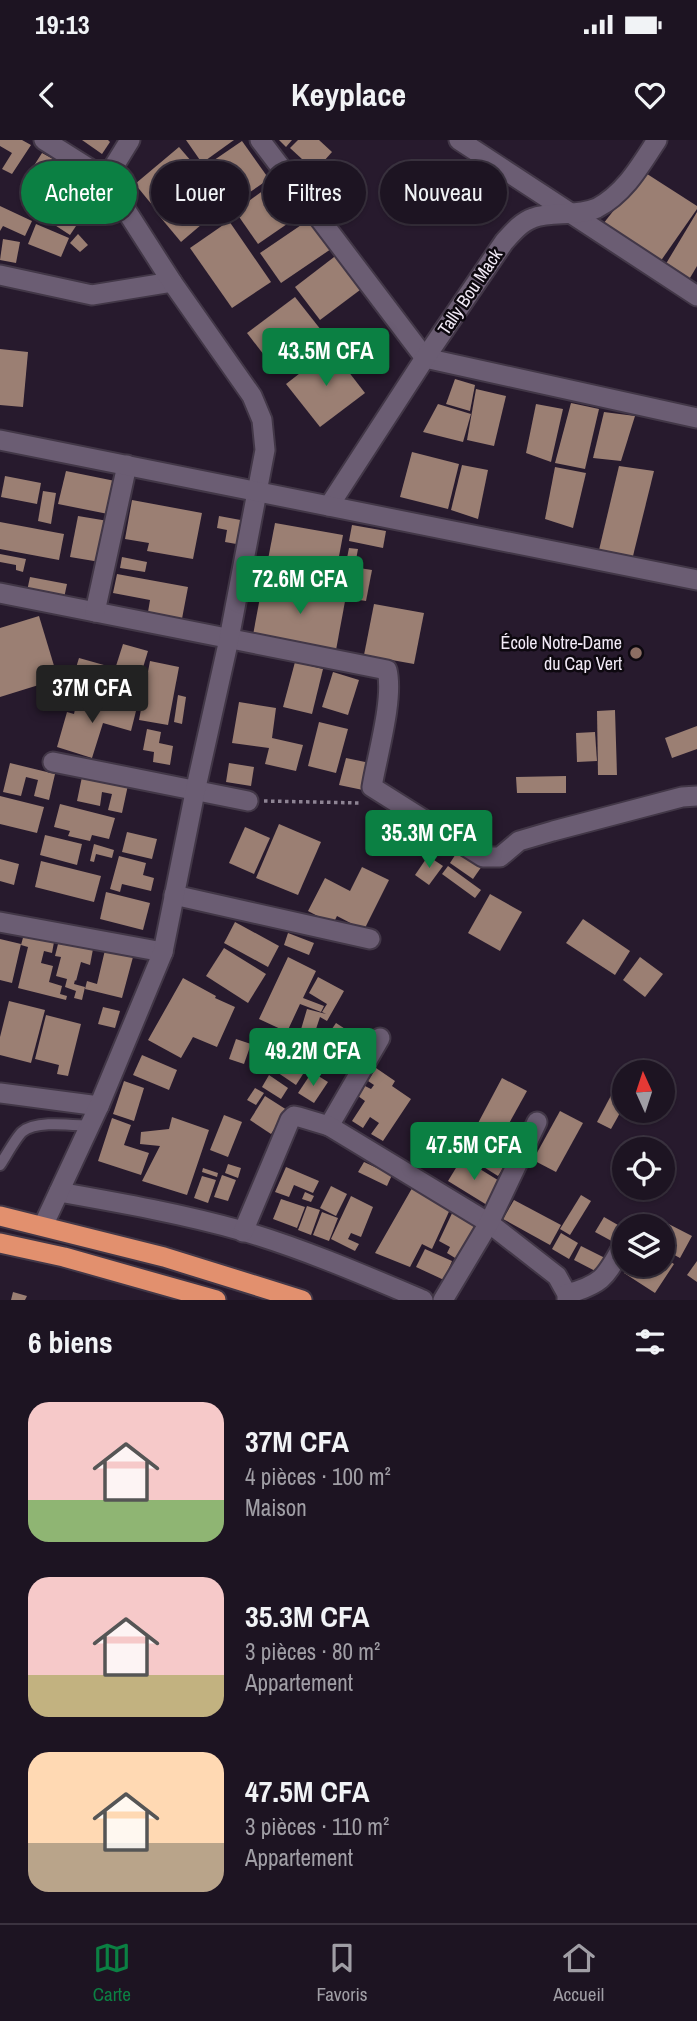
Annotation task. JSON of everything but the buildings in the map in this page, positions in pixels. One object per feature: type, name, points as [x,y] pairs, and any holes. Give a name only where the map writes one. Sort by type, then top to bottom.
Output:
[{"type":"highway","points":[[0,1216],[164,1257],[302,1300]]},
{"type":"highway","points":[[0,1243],[64,1257],[216,1300]]},
{"type":"street","points":[[44,140],[77,161]]},
{"type":"street","points":[[117,161],[130,140]]},
{"type":"street","points":[[260,140],[425,358],[697,418]]},
{"type":"street","name":"Tally Bou Mack","points":[[329,506],[425,358],[517,227],[534,217],[573,214],[594,209],[613,198],[628,184],[657,140]]},
{"type":"street","points":[[463,141],[697,296]]},
{"type":"street","points":[[43,1226],[99,1106],[163,952],[229,639],[265,450],[262,420],[252,396],[135,224]]},
{"type":"street","points":[[0,275],[92,295],[172,282]]},
{"type":"street","points":[[0,440],[697,580]]},
{"type":"street","points":[[95,612],[127,465]]},
{"type":"street","points":[[0,593],[387,670],[390,681],[372,787],[483,857],[500,857],[519,841],[682,797],[697,796]]},
{"type":"street","points":[[52,762],[248,801]]},
{"type":"street","points":[[174,895],[370,939]]},
{"type":"street","points":[[0,922],[163,952]]},
{"type":"street","points":[[329,1126],[380,1038]]},
{"type":"street","points":[[0,1093],[99,1106]]},
{"type":"street","points":[[243,1232],[290,1120],[299,1116],[329,1126],[489,1223],[557,1276],[567,1297],[600,1282],[612,1265]]},
{"type":"street","points":[[443,1300],[489,1223],[537,1122]]},
{"type":"street","points":[[60,1192],[132,1205],[243,1232],[340,1266],[423,1300]]},
{"type":"lane","points":[[0,1165],[22,1132],[37,1126],[58,1124],[89,1126]]},
{"type":"path","points":[[248,801],[361,803],[372,787]]},
{"type":"place","name":"École Notre-Dame du Cap Vert","points":[[636,653]]}]
